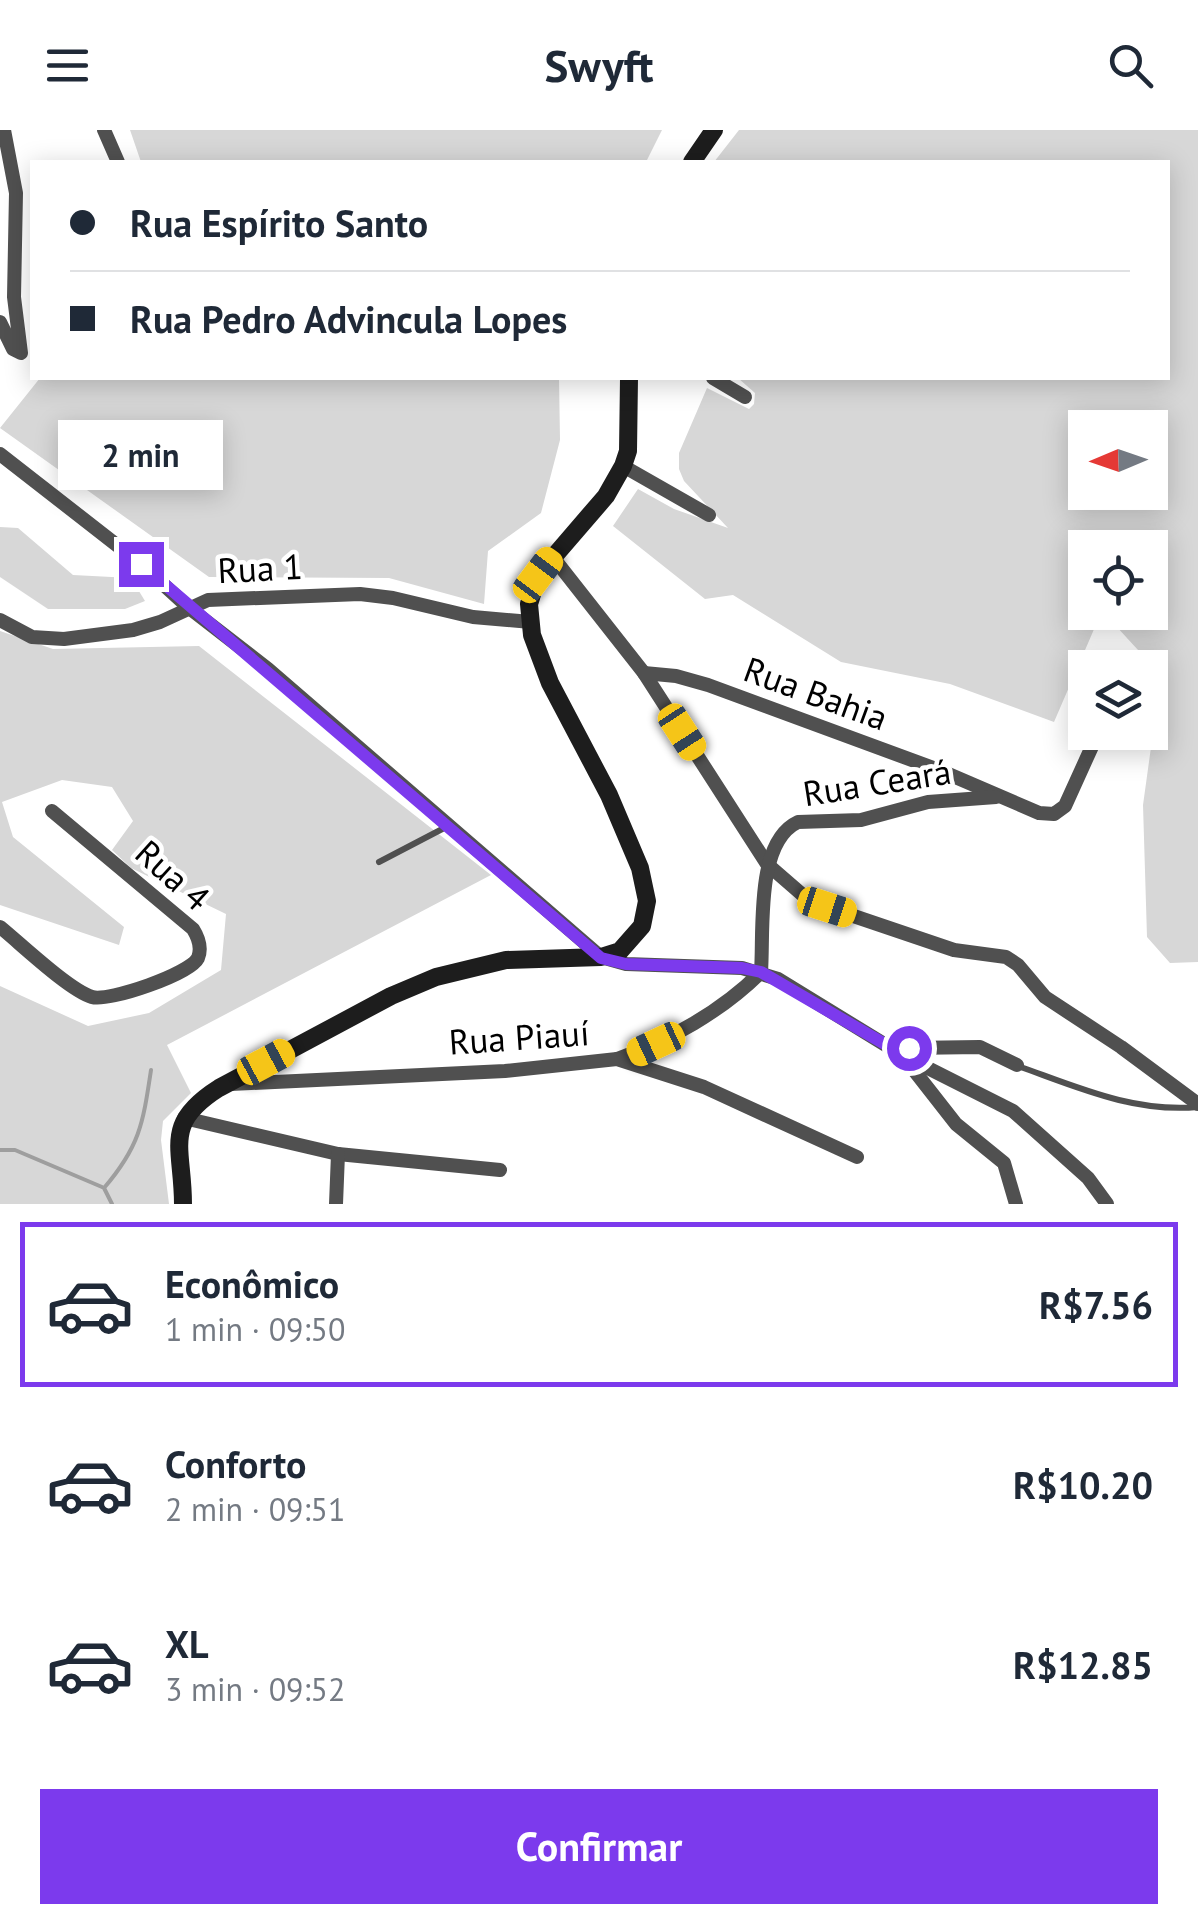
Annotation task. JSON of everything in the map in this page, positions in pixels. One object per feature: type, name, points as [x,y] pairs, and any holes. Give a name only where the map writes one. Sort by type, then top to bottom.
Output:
[{"type":"main road","points":[[693,160],[714,130]]},
{"type":"main road","points":[[183,1204],[179,1150],[184,1118],[194,1105],[225,1084],[436,976],[506,960],[601,958],[620,951],[634,938],[646,916],[648,901],[640,868],[609,795],[550,683],[530,622],[532,589],[552,556],[606,496],[623,466],[628,451],[629,380]]},
{"type":"street","points":[[0,322],[18,353],[22,350],[14,297],[16,193],[4,130]]},
{"type":"street","points":[[104,130],[117,160]]},
{"type":"street","points":[[717,380],[745,396]]},
{"type":"street","points":[[0,454],[268,669],[601,958],[626,964],[761,972],[902,1054],[1014,1112],[1088,1178],[1107,1204]]},
{"type":"street","points":[[623,466],[708,514]]},
{"type":"street","points":[[552,556],[644,673],[767,864],[805,897],[954,950],[1006,957],[1018,965],[1045,997],[1121,1047],[1198,1106]]},
{"type":"street","name":"Rua 1","points":[[0,620],[32,636],[64,639],[133,630],[160,622],[188,607],[225,597],[360,594],[473,617],[530,622]]},
{"type":"street","name":"Rua Bahia","points":[[644,673],[708,685],[939,770],[1047,815],[1060,811],[1090,750]]},
{"type":"street","name":"Rua Ceará","points":[[767,864],[784,831],[798,822],[862,820],[928,802],[996,797]]},
{"type":"street","name":"Rua 4","points":[[0,927],[90,996],[120,996],[194,964],[199,956],[199,939],[193,929],[52,812]]},
{"type":"street","points":[[617,1059],[656,1044],[722,1006],[761,972],[767,864]]},
{"type":"street","points":[[902,1054],[909,1048],[980,1047],[1017,1066]]},
{"type":"street","points":[[902,1054],[956,1124],[1004,1164],[1016,1204]]},
{"type":"street","name":"Rua Piauí","points":[[225,1084],[505,1071],[617,1059],[704,1088],[858,1157]]},
{"type":"street","points":[[184,1118],[338,1154],[500,1170]]},
{"type":"street","points":[[336,1204],[338,1154]]},
{"type":"lane","points":[[379,862],[449,826]]},
{"type":"lane","points":[[1017,1066],[1136,1106],[1170,1110],[1198,1106]]},
{"type":"shaded area","points":[[130,130],[662,130],[647,160],[140,160]]},
{"type":"shaded area","points":[[739,130],[1198,130],[1198,962],[1170,963],[1147,937],[1143,805],[1151,750],[1168,750],[1168,650],[1138,650],[1120,630],[1168,630],[1168,530],[1068,530],[1068,630],[1094,630],[1085,650],[1068,650],[1068,690],[1054,722],[950,684],[841,662],[733,595],[705,599],[613,526],[638,489],[674,509],[728,528],[684,481],[679,453],[707,388],[749,409],[755,393],[740,380],[1170,380],[1170,160],[716,160]]},
{"type":"shaded area","points":[[38,380],[559,380],[560,440],[541,513],[488,551],[484,604],[389,578],[209,577],[0,428]]},
{"type":"shaded area","points":[[0,527],[18,528],[73,575],[131,578],[145,601],[125,609],[48,609],[0,577]]},
{"type":"shaded area","points":[[0,631],[53,649],[199,646],[491,875],[167,1045],[191,1093],[163,1121],[161,1140],[169,1204],[0,1204],[0,986],[88,1026],[149,1013],[221,970],[226,914],[131,868],[112,850],[133,821],[112,787],[62,780],[2,802],[13,837],[124,927],[119,945],[0,905]]},
{"type":"waterway","points":[[112,1204],[104,1188],[133,1146],[151,1070]]},
{"type":"waterway","points":[[0,1150],[15,1150],[102,1187]]},
{"type":"route","points":[[141,564],[601,958],[626,964],[761,972],[902,1054],[909,1048]]}]
